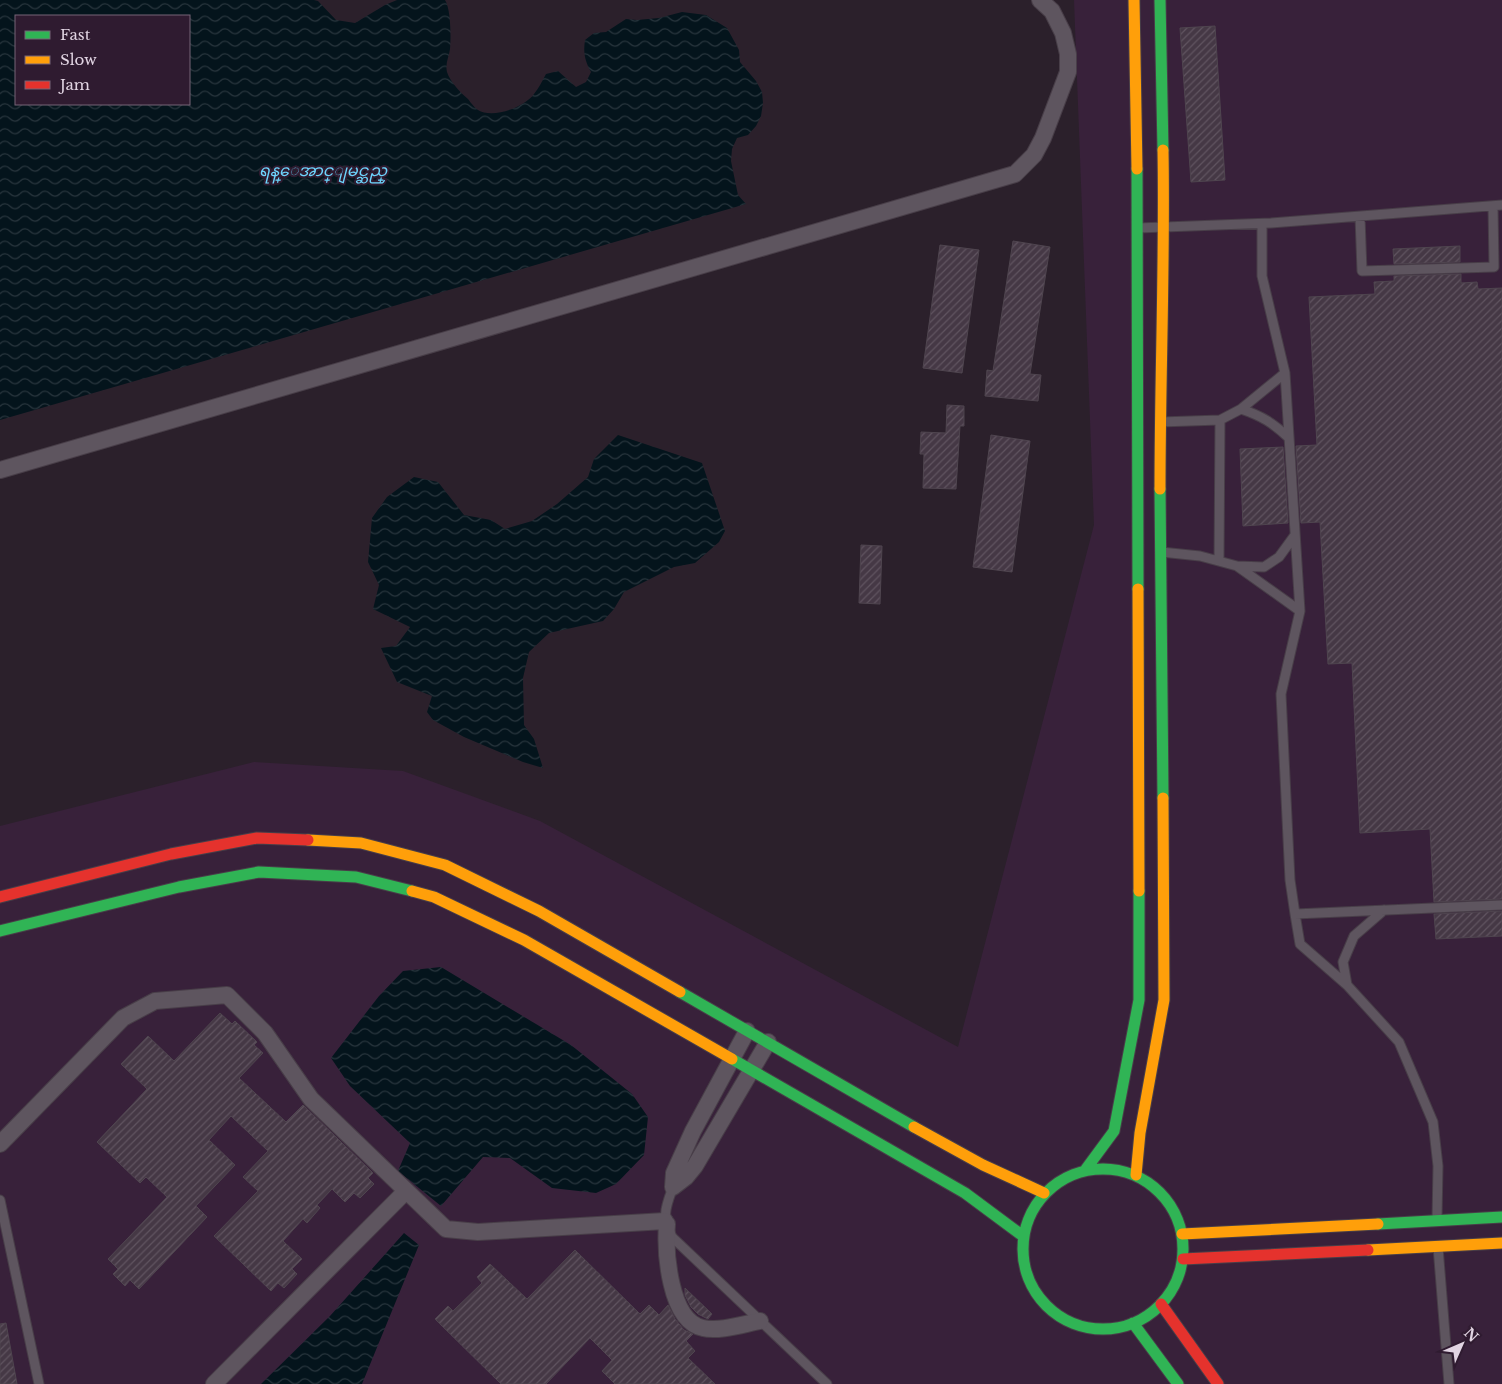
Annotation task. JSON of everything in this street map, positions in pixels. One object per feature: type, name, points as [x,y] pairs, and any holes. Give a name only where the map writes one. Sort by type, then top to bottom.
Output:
[{"type":"street","points":[[0,470],[1015,174],[1034,155],[1043,138],[1068,72],[1068,54],[1063,33],[1052,11],[1040,0]]},
{"type":"street","points":[[1134,0],[1138,228],[1149,423],[1150,553],[1164,1000],[1140,1133],[1136,1175]]},
{"type":"street","points":[[1086,1169],[1114,1131],[1140,1000],[1150,553],[1149,423],[1164,226],[1160,0]]},
{"type":"street","points":[[0,897],[171,854],[257,838],[361,843],[445,865],[531,906],[983,1165],[1044,1193]]},
{"type":"street","points":[[0,931],[178,887],[260,872],[356,876],[434,897],[515,936],[965,1193],[1023,1236]]},
{"type":"street","points":[[0,1144],[123,1018],[155,1001],[226,995],[265,1033],[311,1099],[446,1229],[478,1232],[666,1223],[666,1246],[670,1278],[677,1300],[693,1324],[703,1329],[727,1328],[760,1320]]},
{"type":"street","points":[[674,1187],[674,1173],[692,1130],[747,1031]]},
{"type":"street","points":[[674,1187],[695,1166],[768,1042]]},
{"type":"street","points":[[1086,1169],[1118,1169],[1136,1175],[1158,1190],[1174,1210],[1182,1234],[1183,1259],[1176,1284],[1161,1304],[1133,1324],[1110,1329],[1086,1327],[1063,1319],[1044,1304],[1030,1284],[1023,1260],[1023,1236],[1030,1213],[1044,1193],[1063,1178],[1086,1169]]},
{"type":"street","points":[[214,1384],[406,1191]]},
{"type":"street","points":[[1183,1259],[1438,1233],[1502,1216]]},
{"type":"street","points":[[1182,1234],[1438,1233],[1502,1243]]},
{"type":"street","points":[[1161,1304],[1218,1384]]},
{"type":"street","points":[[1133,1324],[1178,1384]]},
{"type":"lane","points":[[1138,228],[1262,224],[1498,206],[1494,267],[1362,270],[1360,217]]},
{"type":"lane","points":[[1262,224],[1262,276],[1286,373],[1300,611],[1281,694],[1290,880],[1295,914],[1300,944],[1347,985],[1399,1042],[1433,1122],[1438,1166],[1438,1233],[1449,1384]]},
{"type":"lane","points":[[1149,423],[1220,420],[1241,409],[1286,373]]},
{"type":"lane","points":[[1241,409],[1274,423],[1289,438]]},
{"type":"lane","points":[[1218,561],[1220,420]]},
{"type":"lane","points":[[1150,553],[1200,556],[1237,566],[1264,567],[1279,557],[1296,535]]},
{"type":"lane","points":[[1237,566],[1300,611]]},
{"type":"lane","points":[[1295,914],[1502,905]]},
{"type":"lane","points":[[1347,985],[1343,962],[1354,936],[1384,910]]},
{"type":"lane","points":[[674,1187],[666,1205],[666,1223],[672,1237],[827,1384]]},
{"type":"lane","points":[[0,1200],[39,1384]]},
{"type":"shaded area","points":[[1074,0],[1502,0],[1502,1384],[0,1384],[0,826],[254,762],[403,771],[540,821],[958,1047],[1094,525]]},
{"type":"water","name":"ရန္ေအာင္ျမင္ဆည္","points":[[0,0],[314,0],[318,1],[336,20],[355,23],[397,0],[445,0],[450,24],[450,49],[446,66],[448,76],[477,109],[492,113],[508,110],[530,99],[546,74],[558,71],[576,87],[586,82],[591,72],[585,57],[585,40],[594,33],[606,32],[626,19],[659,18],[682,12],[706,15],[727,28],[739,50],[740,62],[756,81],[762,92],[761,116],[756,126],[748,135],[737,138],[732,149],[731,161],[738,195],[746,204],[0,420]]},
{"type":"water","points":[[618,435],[702,463],[725,531],[719,542],[695,563],[674,567],[624,592],[614,609],[603,621],[549,633],[529,652],[523,678],[524,725],[534,739],[543,768],[523,762],[464,737],[433,720],[427,712],[432,696],[397,682],[381,648],[396,646],[410,627],[373,609],[379,585],[368,562],[372,518],[387,497],[414,477],[438,482],[464,515],[491,520],[505,529],[532,521],[557,504],[588,477],[594,459]]},
{"type":"water","points":[[441,967],[571,1045],[632,1094],[648,1117],[644,1155],[616,1184],[596,1193],[552,1188],[510,1158],[483,1157],[441,1206],[398,1171],[410,1143],[350,1086],[331,1058],[379,996],[403,971]]},
{"type":"water","points":[[404,1233],[419,1245],[362,1384],[261,1384],[330,1316]]},
{"type":"building","points":[[1215,26],[1225,180],[1191,182],[1180,28]]},
{"type":"building","points":[[1013,241],[1050,247],[1030,374],[1041,375],[1038,401],[985,396],[987,370],[993,371]]},
{"type":"building","points":[[940,245],[979,250],[962,373],[923,368]]},
{"type":"building","points":[[1460,246],[1460,262],[1394,264],[1393,249]]},
{"type":"building","points":[[1461,274],[1461,283],[1477,282],[1478,289],[1502,288],[1502,899],[1434,902],[1430,829],[1360,833],[1352,663],[1328,664],[1320,522],[1301,523],[1296,446],[1317,445],[1309,297],[1375,294],[1374,282],[1394,281],[1394,276]]},
{"type":"building","points":[[947,405],[964,406],[964,426],[960,426],[956,489],[923,488],[924,454],[920,454],[921,432],[946,433]]},
{"type":"building","points":[[991,435],[1030,441],[1012,572],[973,567]]},
{"type":"building","points":[[1283,447],[1288,523],[1243,526],[1240,449]]},
{"type":"building","points":[[861,545],[882,546],[880,604],[859,603]]},
{"type":"building","points":[[1502,911],[1502,936],[1436,939],[1434,914]]},
{"type":"building","points":[[220,1013],[232,1024],[235,1021],[257,1042],[254,1045],[263,1053],[239,1078],[286,1122],[303,1105],[373,1173],[368,1178],[374,1184],[360,1198],[354,1193],[345,1202],[332,1189],[317,1205],[320,1208],[307,1223],[303,1219],[283,1241],[302,1259],[292,1269],[297,1274],[284,1288],[278,1283],[271,1291],[214,1236],[258,1191],[243,1177],[268,1151],[231,1116],[209,1140],[235,1165],[196,1206],[207,1217],[139,1289],[130,1280],[125,1286],[113,1274],[118,1269],[108,1259],[167,1197],[146,1177],[140,1183],[97,1142],[147,1089],[121,1064],[148,1036],[174,1061]]},
{"type":"building","points":[[575,1250],[640,1314],[649,1305],[659,1315],[668,1305],[675,1319],[684,1330],[693,1334],[686,1341],[695,1351],[688,1358],[715,1384],[615,1384],[602,1371],[612,1360],[590,1338],[546,1384],[501,1384],[435,1319],[448,1306],[453,1311],[482,1283],[477,1277],[490,1264],[527,1299]]},
{"type":"building","points":[[685,1288],[712,1314],[708,1319],[698,1314],[691,1307],[685,1295]]},
{"type":"building","points":[[6,1323],[17,1384],[0,1384],[0,1324]]},
{"type":"traffic: fast","points":[[1160,0],[1163,150]]},
{"type":"traffic: fast","points":[[1137,169],[1138,589]]},
{"type":"traffic: fast","points":[[1160,489],[1163,798]]},
{"type":"traffic: fast","points":[[0,931],[179,887],[259,872],[356,877],[412,891]]},
{"type":"traffic: fast","points":[[1086,1169],[1114,1131],[1139,1000],[1139,891]]},
{"type":"traffic: fast","points":[[680,992],[914,1127]]},
{"type":"traffic: fast","points":[[732,1059],[965,1193],[1023,1236]]},
{"type":"traffic: fast","points":[[1111,1169],[1141,1178],[1160,1192],[1170,1204],[1177,1218],[1182,1233],[1183,1249],[1182,1265],[1177,1280],[1170,1294],[1160,1306],[1148,1316],[1126,1326],[1111,1329],[1095,1329],[1080,1326],[1058,1316],[1036,1294],[1024,1265],[1023,1241],[1026,1226],[1036,1204],[1058,1182],[1087,1170],[1111,1169]]},
{"type":"traffic: fast","points":[[1378,1224],[1502,1217]]},
{"type":"traffic: fast","points":[[1133,1323],[1178,1384]]},
{"type":"traffic: slow","points":[[1134,0],[1137,169]]},
{"type":"traffic: slow","points":[[1160,489],[1163,150]]},
{"type":"traffic: slow","points":[[1138,589],[1139,891]]},
{"type":"traffic: slow","points":[[1136,1175],[1140,1133],[1164,1000],[1163,798]]},
{"type":"traffic: slow","points":[[308,840],[361,843],[445,865],[539,911],[680,992]]},
{"type":"traffic: slow","points":[[412,891],[434,897],[524,940],[732,1059]]},
{"type":"traffic: slow","points":[[914,1127],[983,1165],[1044,1193]]},
{"type":"traffic: slow","points":[[1182,1234],[1378,1224]]},
{"type":"traffic: slow","points":[[1368,1250],[1502,1243]]},
{"type":"traffic: jam","points":[[0,897],[171,854],[257,838],[308,840]]},
{"type":"traffic: jam","points":[[1183,1259],[1368,1250]]},
{"type":"traffic: jam","points":[[1161,1304],[1218,1384]]}]
